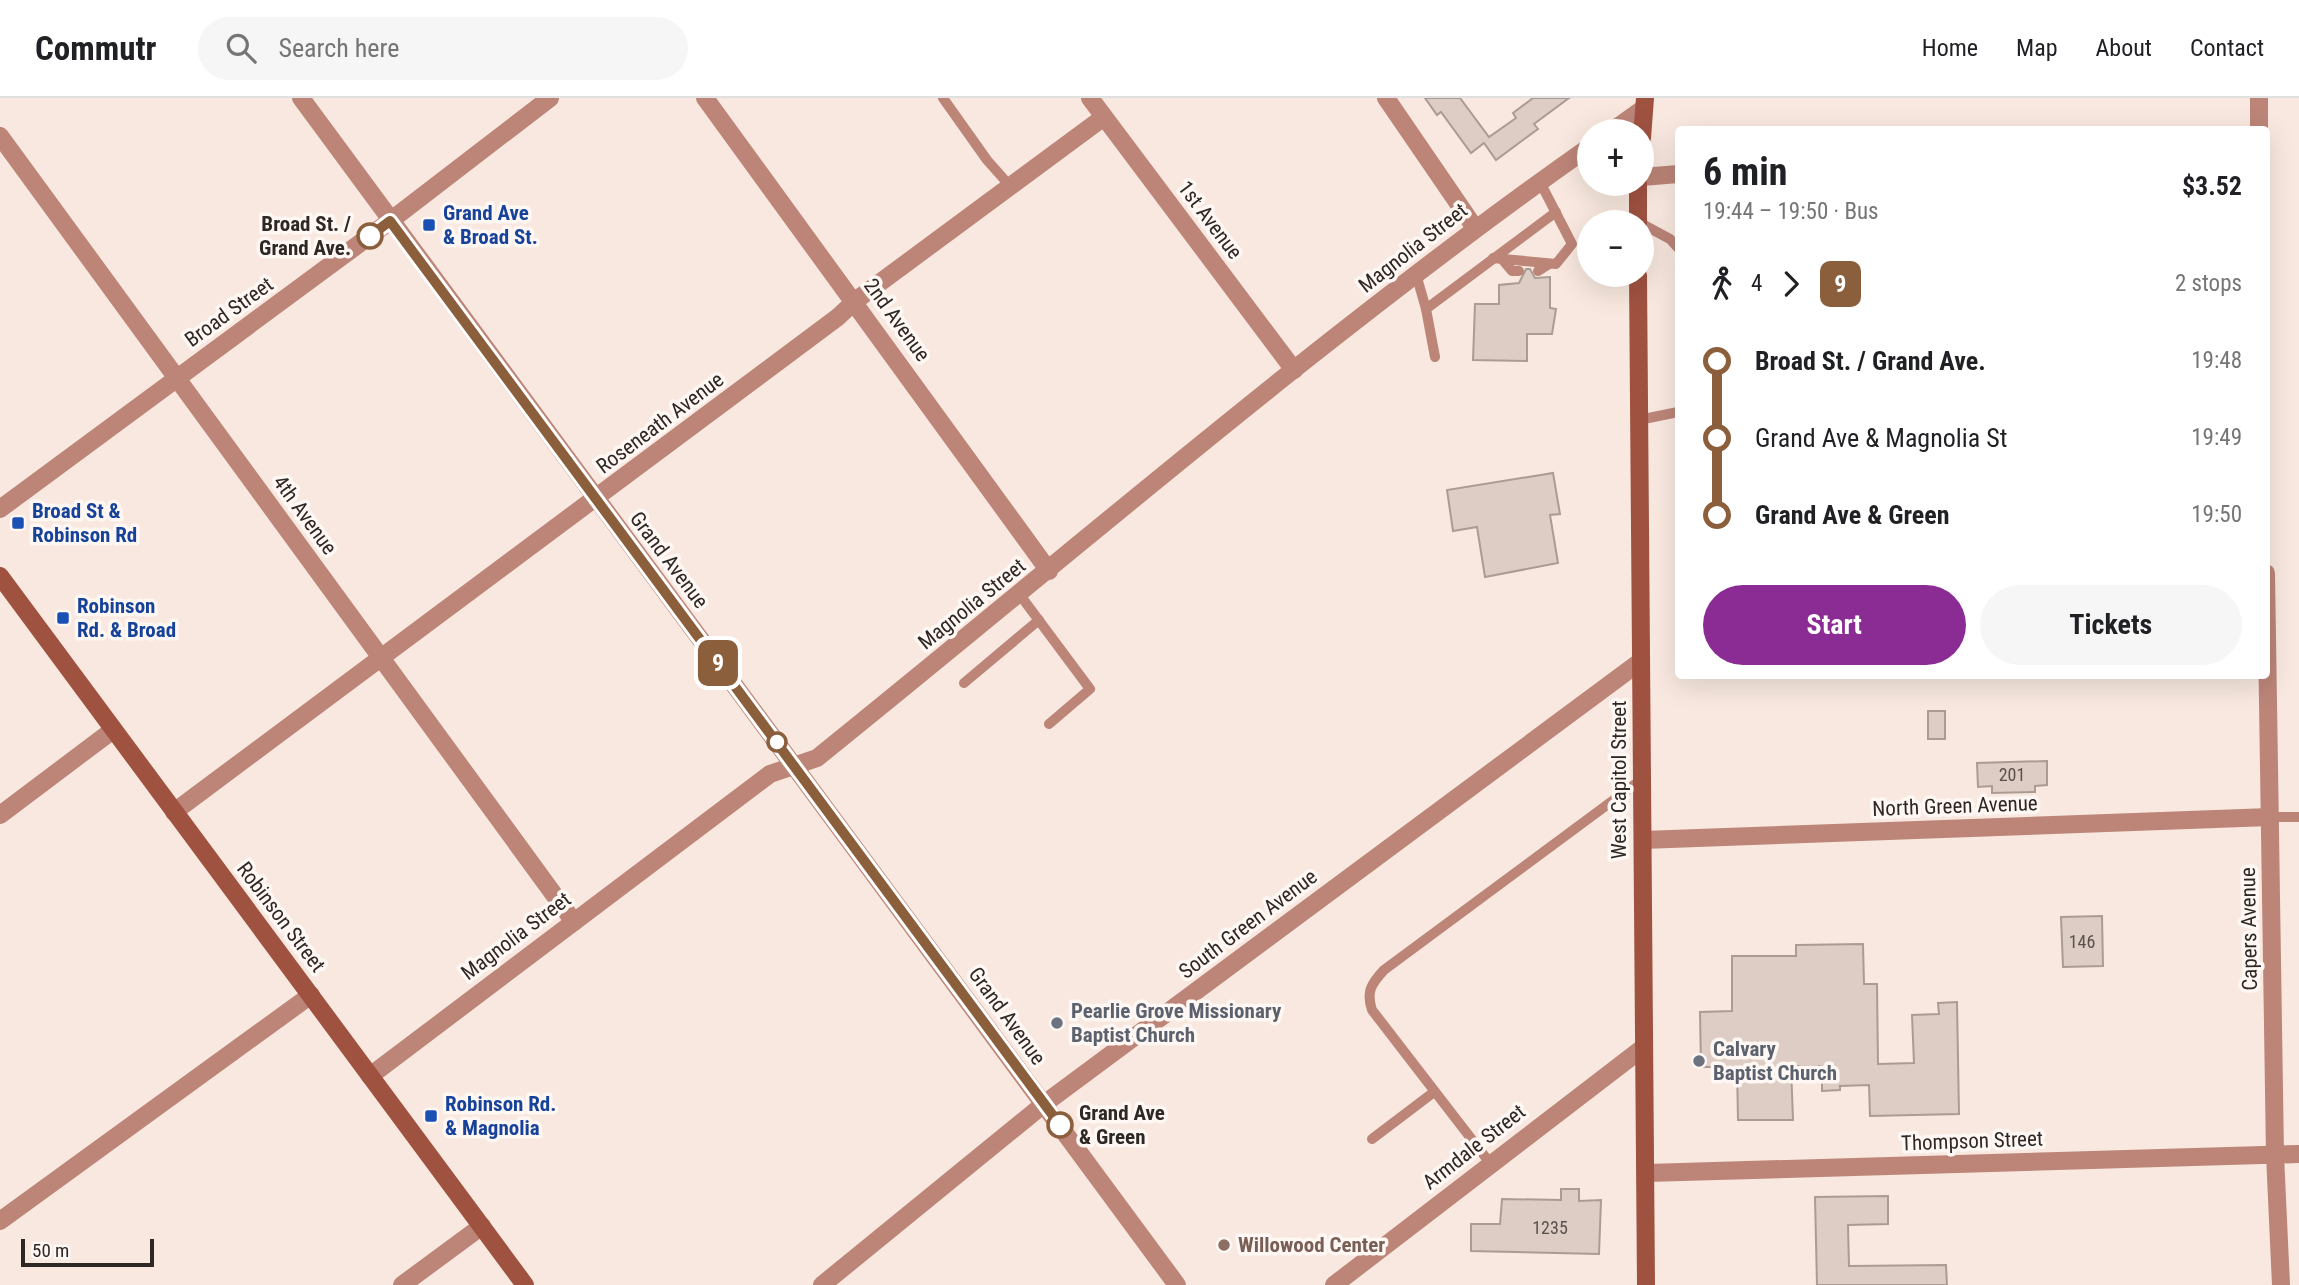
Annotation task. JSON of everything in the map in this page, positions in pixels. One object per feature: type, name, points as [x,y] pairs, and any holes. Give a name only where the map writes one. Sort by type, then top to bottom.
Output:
[{"type":"main road","name":"West Capitol Street","points":[[1638,287],[1646,1285]]},
{"type":"main road","name":"Robinson Street","points":[[0,576],[525,1285]]},
{"type":"street","name":"Grand Avenue","points":[[301,98],[1177,1285]]},
{"type":"street","name":"Broad Street","points":[[0,509],[390,221],[550,98]]},
{"type":"street","name":"2nd Avenue","points":[[705,98],[1049,571]]},
{"type":"street","name":"1st Avenue","points":[[1090,98],[1294,370]]},
{"type":"street","points":[[1386,98],[1475,228]]},
{"type":"street","points":[[2259,98],[2259,126]]},
{"type":"street","points":[[1626,119],[1644,103]]},
{"type":"street","name":"Roseneath Avenue","points":[[174,812],[596,501],[838,317],[855,301],[1104,117]]},
{"type":"street","name":"4th Avenue","points":[[0,136],[573,922]]},
{"type":"street","name":"Magnolia Street","points":[[370,1076],[770,774],[817,758],[1294,370],[1475,228],[1577,156]]},
{"type":"street","points":[[1654,176],[1675,174]]},
{"type":"street","name":"South Green Avenue","points":[[822,1285],[1044,1104],[1641,661]]},
{"type":"street","name":"Capers Avenue","points":[[2268,679],[2275,1155],[2281,1285]]},
{"type":"street","points":[[0,815],[113,730]]},
{"type":"street","name":"North Green Avenue","points":[[1643,840],[2270,817]]},
{"type":"street","points":[[0,1221],[311,995]]},
{"type":"street","name":"Armdale Street","points":[[1334,1285],[1644,1047]]},
{"type":"street","name":"Thompson Street","points":[[1647,1172],[2299,1154]]},
{"type":"street","points":[[402,1285],[482,1226]]},
{"type":"lane","points":[[943,98],[987,160],[1010,186]]},
{"type":"lane","points":[[1497,259],[1556,264],[1572,244],[1540,182]]},
{"type":"lane","points":[[1426,309],[1497,259],[1556,212]]},
{"type":"lane","points":[[1654,230],[1675,245]]},
{"type":"lane","points":[[1497,259],[1512,271],[1519,271]]},
{"type":"lane","points":[[1538,271],[1549,264]]},
{"type":"lane","points":[[1416,274],[1435,357]]},
{"type":"lane","points":[[1639,420],[1675,413]]},
{"type":"lane","points":[[1020,595],[1090,689],[1049,724]]},
{"type":"lane","points":[[964,683],[1039,620]]},
{"type":"lane","points":[[1490,1163],[1372,1010],[1367,996],[1372,983],[1384,970],[1642,779]]},
{"type":"lane","points":[[2270,817],[2299,817]]},
{"type":"lane","points":[[1372,1139],[1434,1092]]},
{"type":"building","points":[[1425,98],[1460,98],[1489,137],[1516,118],[1513,113],[1533,98],[1569,98],[1534,124],[1538,129],[1496,160],[1484,143],[1471,153],[1441,112],[1437,115]]},
{"type":"building","points":[[1526,269],[1530,269],[1535,278],[1550,277],[1550,308],[1556,309],[1552,334],[1527,334],[1527,361],[1473,360],[1475,304],[1499,304],[1499,285],[1519,283]]},
{"type":"building","points":[[1553,473],[1560,514],[1550,515],[1558,563],[1485,577],[1477,527],[1453,531],[1447,490]]},
{"type":"building","points":[[1928,711],[1945,711],[1945,739],[1928,739]]},
{"type":"building","points":[[2047,761],[2047,785],[2035,786],[2035,792],[1992,793],[1992,786],[1978,787],[1977,763]]},
{"type":"building","points":[[2102,916],[2103,966],[2063,967],[2061,917]]},
{"type":"building","points":[[1863,944],[1864,984],[1877,984],[1878,1064],[1914,1063],[1912,1015],[1939,1014],[1938,1003],[1957,1002],[1959,1114],[1870,1116],[1869,1085],[1840,1086],[1840,1090],[1822,1091],[1822,1066],[1791,1066],[1793,1120],[1738,1120],[1737,1067],[1701,1067],[1700,1012],[1732,1011],[1732,956],[1796,956],[1796,945]]},
{"type":"building","points":[[1561,1189],[1579,1189],[1579,1201],[1601,1200],[1599,1254],[1471,1251],[1471,1224],[1500,1224],[1502,1199],[1561,1200]]},
{"type":"building","points":[[1888,1196],[1888,1224],[1848,1225],[1849,1266],[1946,1265],[1947,1285],[1817,1285],[1815,1197]]},
{"type":"bus line","name":"9","points":[[370,236],[390,221],[1060,1125]]},
{"type":"place","name":"Grand Ave & Broad St.","points":[[429,225]]},
{"type":"place","name":"Broad St. / Grand Ave.","points":[[370,236]]},
{"type":"place","name":"Broad St & Robinson Rd","points":[[18,523]]},
{"type":"place","name":"Robinson Rd. & Broad","points":[[63,618]]},
{"type":"place","name":"Pearlie Grove Missionary Baptist Church","points":[[1057,1023]]},
{"type":"place","name":"Calvary Baptist Church","points":[[1699,1061]]},
{"type":"place","name":"Robinson Rd. & Magnolia","points":[[431,1116]]},
{"type":"place","name":"Grand Ave & Green","points":[[1060,1125]]},
{"type":"place","name":"Willowood Center","points":[[1224,1245]]}]
